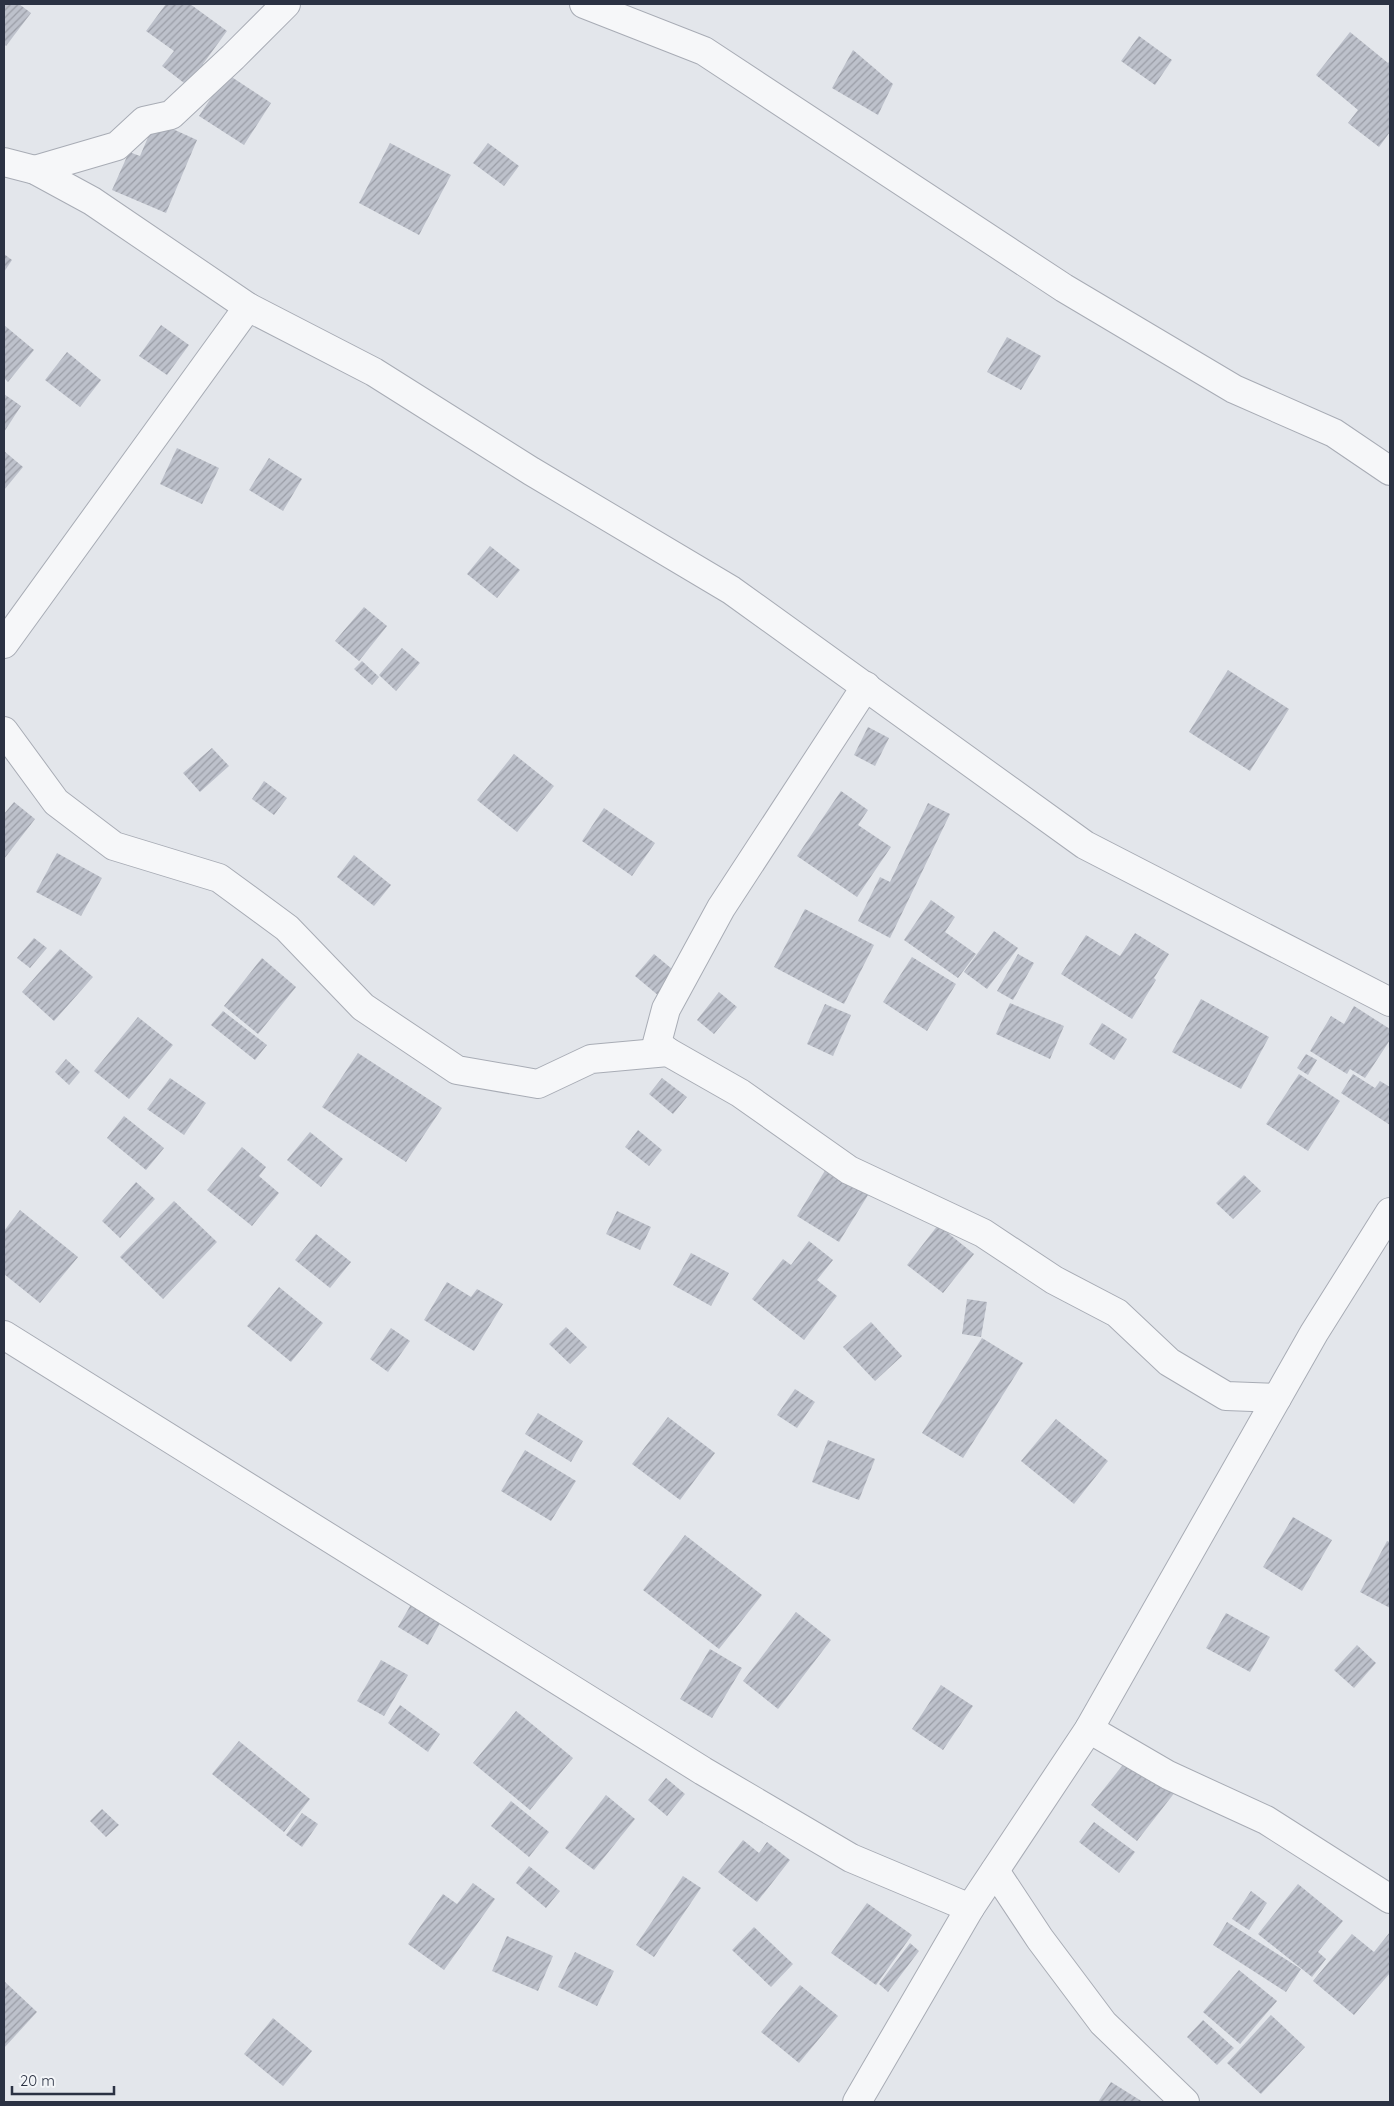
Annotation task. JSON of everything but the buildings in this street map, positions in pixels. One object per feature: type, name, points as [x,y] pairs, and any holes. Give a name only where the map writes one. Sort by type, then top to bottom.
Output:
[{"type":"street","points":[[35,170],[117,146],[144,120],[172,115],[286,4]]},
{"type":"street","points":[[584,4],[704,51],[1064,288],[1234,389],[1334,433],[1390,471]]},
{"type":"street","points":[[4,162],[35,170],[92,201],[248,306],[374,372],[531,471],[732,590],[1085,845],[1390,1002]]},
{"type":"street","points":[[4,644],[248,306]]},
{"type":"street","points":[[866,686],[721,908],[666,1010],[657,1043],[668,1052],[740,1093],[849,1170],[983,1233],[1054,1280],[1117,1314],[1170,1362],[1226,1396],[1277,1398]]},
{"type":"street","points":[[4,731],[56,802],[114,846],[219,878],[286,928],[363,1007],[457,1070],[538,1084],[592,1059],[668,1052]]},
{"type":"street","points":[[857,2102],[970,1908],[1089,1729],[1314,1333],[1390,1212]]},
{"type":"street","points":[[4,1335],[702,1771],[851,1858],[970,1908]]},
{"type":"street","points":[[1089,1729],[1168,1775],[1266,1820],[1390,1899]]},
{"type":"street","points":[[995,1871],[1040,1939],[1103,2024],[1185,2102]]}]
